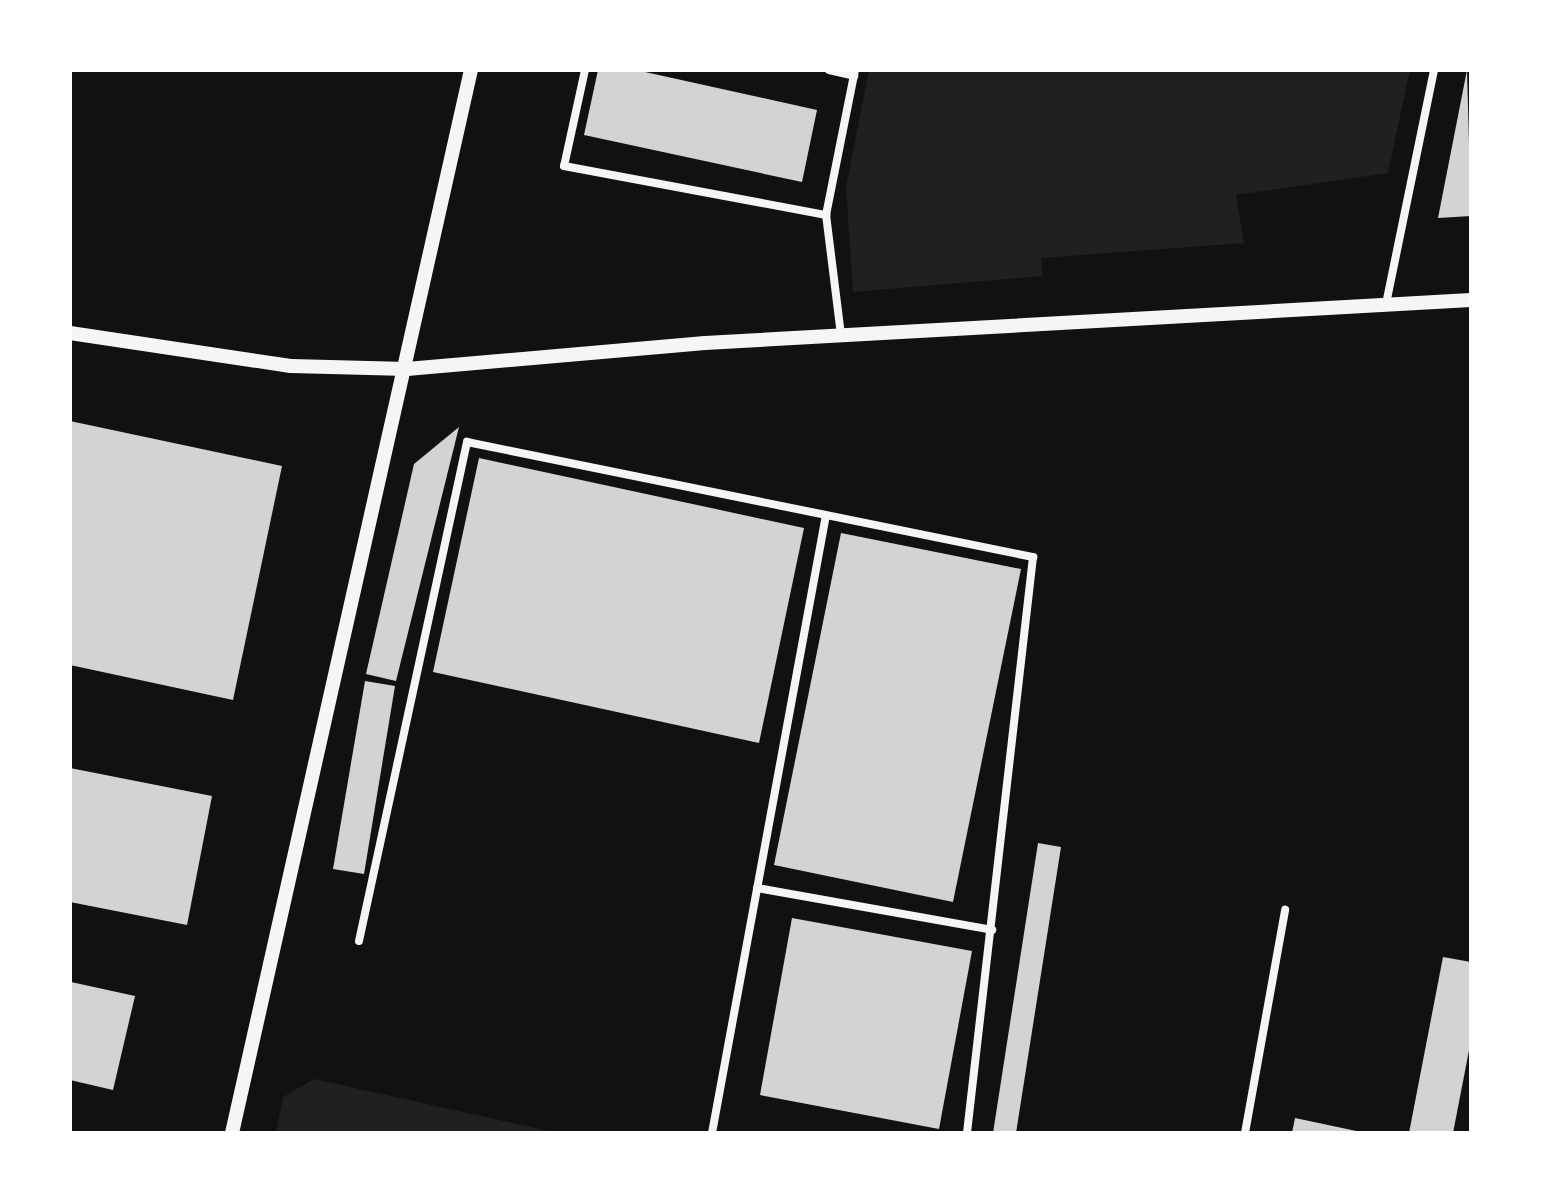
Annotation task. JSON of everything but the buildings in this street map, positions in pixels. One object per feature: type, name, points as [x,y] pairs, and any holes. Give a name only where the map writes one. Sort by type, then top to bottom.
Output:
[{"type":"street","points":[[232,1133],[407,369],[471,70]]},
{"type":"street","points":[[585,70],[564,166],[826,215]]},
{"type":"street","points":[[829,70],[854,73],[826,215],[841,335]]},
{"type":"street","points":[[1386,304],[1434,70]]},
{"type":"street","points":[[70,333],[291,366],[407,369],[841,335],[1471,300]]},
{"type":"street","points":[[359,941],[467,442],[1033,557],[967,1133]]},
{"type":"street","points":[[712,1133],[826,515]]},
{"type":"street","points":[[757,888],[992,930]]},
{"type":"street","points":[[1245,1133],[1285,910]]},
{"type":"shaded area","points":[[869,70],[1410,70],[1388,173],[1236,195],[1244,243],[1041,258],[1043,276],[853,292],[846,187]]},
{"type":"shaded area","points":[[314,1079],[558,1133],[276,1133],[283,1097]]}]
